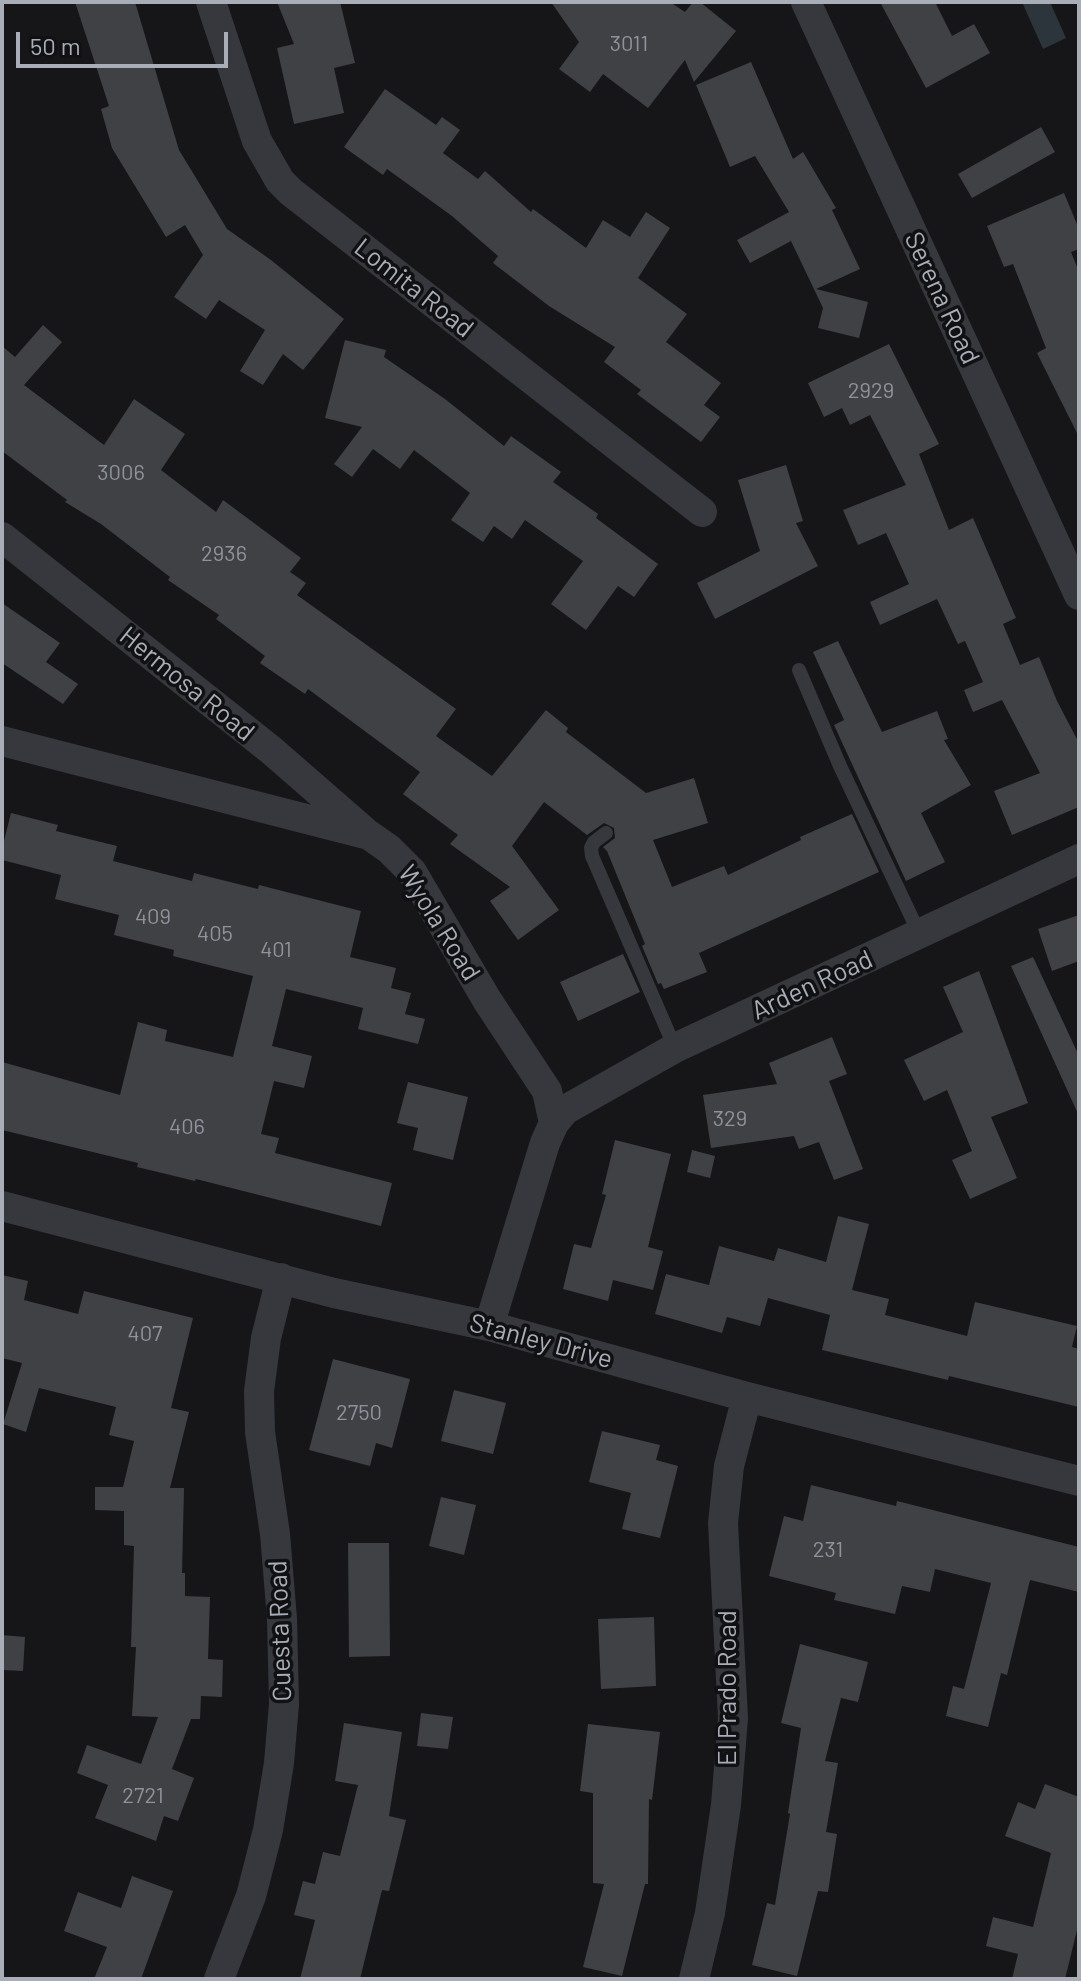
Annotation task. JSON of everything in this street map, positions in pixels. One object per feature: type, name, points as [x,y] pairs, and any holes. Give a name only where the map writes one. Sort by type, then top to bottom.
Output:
[{"type":"street","name":"Lomita Road","points":[[211,2],[257,141],[280,181],[702,512]]},
{"type":"street","name":"Serena Road","points":[[806,2],[1079,595]]},
{"type":"street","name":"Hermosa Road","points":[[2,537],[271,750],[369,835]]},
{"type":"street","name":"Wyola Road","points":[[2,741],[369,835],[389,849],[412,872],[487,1000],[547,1091],[554,1123]]},
{"type":"street","name":"Arden Road","points":[[554,1123],[565,1110],[675,1048],[1079,859]]},
{"type":"street","points":[[489,1326],[545,1143],[554,1123]]},
{"type":"street","name":"Stanley Drive","points":[[2,1206],[334,1293],[489,1326],[747,1397],[1079,1481]]},
{"type":"street","name":"Cuesta Road","points":[[219,1979],[251,1896],[268,1830],[284,1704],[282,1619],[275,1534],[260,1432],[259,1391],[266,1338],[281,1278]]},
{"type":"street","name":"El Prado Road","points":[[694,1979],[710,1913],[726,1805],[733,1718],[723,1523],[729,1466],[747,1397]]},
{"type":"lane","points":[[799,670],[840,766],[920,935]]},
{"type":"lane","points":[[606,833],[594,842],[592,856],[675,1048]]},
{"type":"shaded area","points":[[1022,2],[1050,2],[1066,38],[1043,49]]},
{"type":"building","points":[[75,2],[135,2],[179,150],[227,229],[344,319],[303,370],[283,354],[263,385],[240,371],[265,330],[219,300],[206,319],[174,297],[203,255],[185,225],[166,237],[112,148],[101,109],[109,106]]},
{"type":"building","points":[[277,2],[340,2],[355,63],[334,68],[344,113],[294,124],[277,48],[294,44]]},
{"type":"building","points":[[551,2],[670,2],[685,12],[693,2],[700,2],[736,31],[694,82],[685,60],[648,108],[603,74],[590,92],[559,69],[579,42]]},
{"type":"building","points":[[880,2],[935,2],[952,36],[974,24],[990,53],[926,88]]},
{"type":"building","points":[[751,62],[793,159],[803,152],[836,208],[832,210],[860,269],[816,289],[868,302],[859,338],[818,328],[823,308],[791,241],[750,263],[737,240],[789,212],[755,156],[730,167],[696,85]]},
{"type":"building","points":[[385,89],[436,125],[442,117],[460,130],[443,153],[478,179],[485,171],[531,212],[533,209],[586,248],[603,220],[630,237],[646,212],[670,228],[638,278],[687,314],[666,342],[721,383],[704,405],[720,417],[701,442],[637,394],[641,390],[604,362],[615,347],[549,306],[493,263],[498,256],[452,216],[387,169],[383,175],[344,147]]},
{"type":"building","points":[[1041,127],[1055,152],[972,198],[958,174]]},
{"type":"building","points":[[1064,193],[1079,229],[1079,249],[1071,252],[1079,272],[1079,437],[1037,353],[1046,348],[1013,264],[1004,267],[987,226]]},
{"type":"building","points":[[43,325],[62,342],[24,385],[104,445],[134,399],[185,434],[161,470],[216,512],[223,500],[301,558],[290,572],[306,583],[297,595],[456,709],[436,736],[492,776],[546,710],[568,728],[566,732],[646,793],[694,778],[708,823],[653,840],[672,887],[724,866],[728,875],[852,814],[879,872],[699,953],[707,972],[664,989],[661,983],[658,984],[642,946],[645,944],[603,847],[615,838],[614,828],[604,823],[587,835],[544,802],[512,846],[559,910],[518,940],[490,901],[510,887],[450,844],[458,835],[403,794],[420,772],[308,689],[305,694],[260,663],[265,656],[216,619],[219,615],[168,580],[170,577],[101,524],[65,502],[67,500],[2,451],[2,346],[15,357]]},
{"type":"building","points":[[345,340],[386,350],[384,357],[445,399],[504,446],[511,436],[561,472],[553,482],[598,514],[596,518],[658,564],[634,597],[618,586],[586,630],[551,604],[583,561],[525,520],[512,539],[494,526],[483,542],[451,520],[470,493],[414,450],[400,469],[373,449],[352,477],[334,464],[362,427],[325,418]]},
{"type":"building","points":[[889,344],[939,444],[919,454],[949,530],[973,518],[1016,618],[1003,624],[1020,665],[1039,657],[1079,743],[1079,807],[1012,835],[994,791],[1040,773],[1002,700],[973,712],[964,690],[983,682],[965,641],[958,644],[937,599],[880,625],[870,602],[909,584],[886,533],[858,545],[843,510],[906,485],[870,415],[850,425],[842,408],[824,417],[808,383]]},
{"type":"building","points":[[786,465],[803,521],[796,523],[818,566],[715,619],[697,583],[760,551],[738,480]]},
{"type":"building","points":[[2,603],[60,643],[46,662],[78,684],[63,704],[2,663]]},
{"type":"building","points":[[838,641],[882,732],[937,711],[948,739],[944,740],[971,785],[921,813],[945,862],[906,881],[834,725],[844,720],[813,652]]},
{"type":"building","points":[[11,813],[58,825],[56,831],[117,846],[113,861],[192,881],[194,873],[258,889],[259,885],[361,911],[350,957],[396,968],[391,988],[411,993],[405,1014],[425,1019],[418,1044],[358,1029],[363,1008],[286,989],[272,1046],[312,1056],[304,1088],[274,1081],[261,1134],[279,1138],[275,1153],[392,1183],[381,1226],[137,1167],[138,1163],[2,1130],[2,1062],[120,1095],[138,1022],[167,1030],[165,1041],[233,1057],[253,976],[173,956],[174,950],[114,935],[119,915],[55,899],[61,875],[2,860]]},
{"type":"building","points":[[1079,915],[1079,961],[1052,971],[1038,929]]},
{"type":"building","points":[[623,954],[640,992],[578,1021],[560,982]]},
{"type":"building","points":[[1033,957],[1079,1056],[1079,1116],[1011,966]]},
{"type":"building","points":[[979,971],[1028,1103],[991,1117],[1017,1178],[970,1199],[952,1160],[972,1151],[947,1090],[924,1101],[904,1060],[963,1032],[943,987]]},
{"type":"building","points":[[832,1037],[847,1074],[829,1081],[863,1169],[834,1180],[819,1142],[799,1149],[794,1136],[711,1148],[703,1095],[777,1084],[769,1063]]},
{"type":"building","points":[[408,1082],[468,1097],[453,1160],[413,1150],[418,1128],[397,1123]]},
{"type":"building","points":[[615,1140],[671,1154],[648,1247],[663,1251],[653,1290],[613,1280],[608,1301],[563,1289],[574,1244],[591,1248],[606,1195],[602,1194]]},
{"type":"building","points":[[692,1150],[715,1156],[710,1178],[687,1172]]},
{"type":"building","points":[[838,1216],[869,1224],[852,1290],[889,1299],[885,1315],[967,1336],[975,1302],[1077,1326],[1072,1347],[1079,1349],[1079,1407],[822,1350],[830,1315],[768,1298],[760,1326],[727,1317],[722,1333],[655,1314],[666,1274],[709,1285],[719,1246],[774,1261],[778,1248],[826,1262]]},
{"type":"building","points":[[2,1275],[28,1281],[24,1300],[78,1314],[84,1291],[193,1318],[171,1408],[189,1412],[170,1488],[184,1488],[182,1573],[185,1573],[185,1596],[210,1597],[208,1659],[223,1660],[222,1697],[201,1696],[200,1719],[191,1719],[172,1769],[194,1778],[178,1821],[164,1816],[156,1841],[95,1818],[108,1785],[77,1773],[87,1745],[141,1764],[158,1717],[132,1716],[136,1647],[131,1647],[134,1546],[124,1545],[124,1511],[95,1510],[95,1487],[123,1487],[134,1441],[109,1435],[116,1407],[39,1388],[26,1432],[3,1424],[22,1363],[2,1358]]},
{"type":"building","points":[[333,1359],[410,1379],[392,1448],[376,1443],[370,1466],[309,1450]]},
{"type":"building","points":[[454,1390],[506,1403],[493,1454],[441,1441]]},
{"type":"building","points":[[602,1431],[660,1445],[656,1460],[678,1466],[660,1538],[622,1529],[631,1493],[589,1482]]},
{"type":"building","points":[[811,1485],[896,1506],[897,1501],[1079,1547],[1079,1592],[1030,1580],[1007,1675],[1001,1673],[988,1727],[946,1716],[953,1686],[964,1689],[991,1583],[935,1569],[930,1592],[902,1586],[895,1614],[834,1600],[836,1593],[769,1576],[784,1516],[803,1521]]},
{"type":"building","points":[[441,1497],[476,1505],[464,1555],[429,1546]]},
{"type":"building","points":[[348,1543],[389,1543],[390,1656],[349,1657]]},
{"type":"building","points":[[654,1617],[656,1686],[601,1689],[598,1619]]},
{"type":"building","points":[[2,1635],[25,1637],[23,1671],[2,1670]]},
{"type":"building","points":[[800,1644],[868,1662],[858,1702],[841,1698],[825,1761],[838,1763],[826,1832],[837,1834],[828,1892],[818,1891],[797,1976],[752,1965],[767,1903],[775,1905],[790,1814],[801,1728],[781,1723]]},
{"type":"building","points":[[421,1713],[453,1717],[448,1749],[417,1746]]},
{"type":"building","points":[[344,1723],[402,1732],[389,1816],[406,1820],[389,1891],[382,1890],[360,1979],[300,1979],[315,1920],[294,1915],[303,1881],[315,1884],[323,1852],[340,1856],[358,1785],[335,1781]]},
{"type":"building","points":[[588,1724],[660,1732],[652,1800],[649,1799],[648,1884],[645,1884],[622,1976],[583,1967],[604,1884],[593,1883],[593,1793],[580,1791]]},
{"type":"building","points":[[1045,1784],[1079,1797],[1079,1922],[1065,1979],[1012,1979],[1018,1954],[986,1946],[993,1917],[1033,1927],[1051,1853],[1005,1836],[1018,1802],[1035,1809]]},
{"type":"building","points":[[132,1876],[173,1891],[141,1979],[94,1979],[107,1947],[64,1931],[78,1892],[121,1908]]}]
